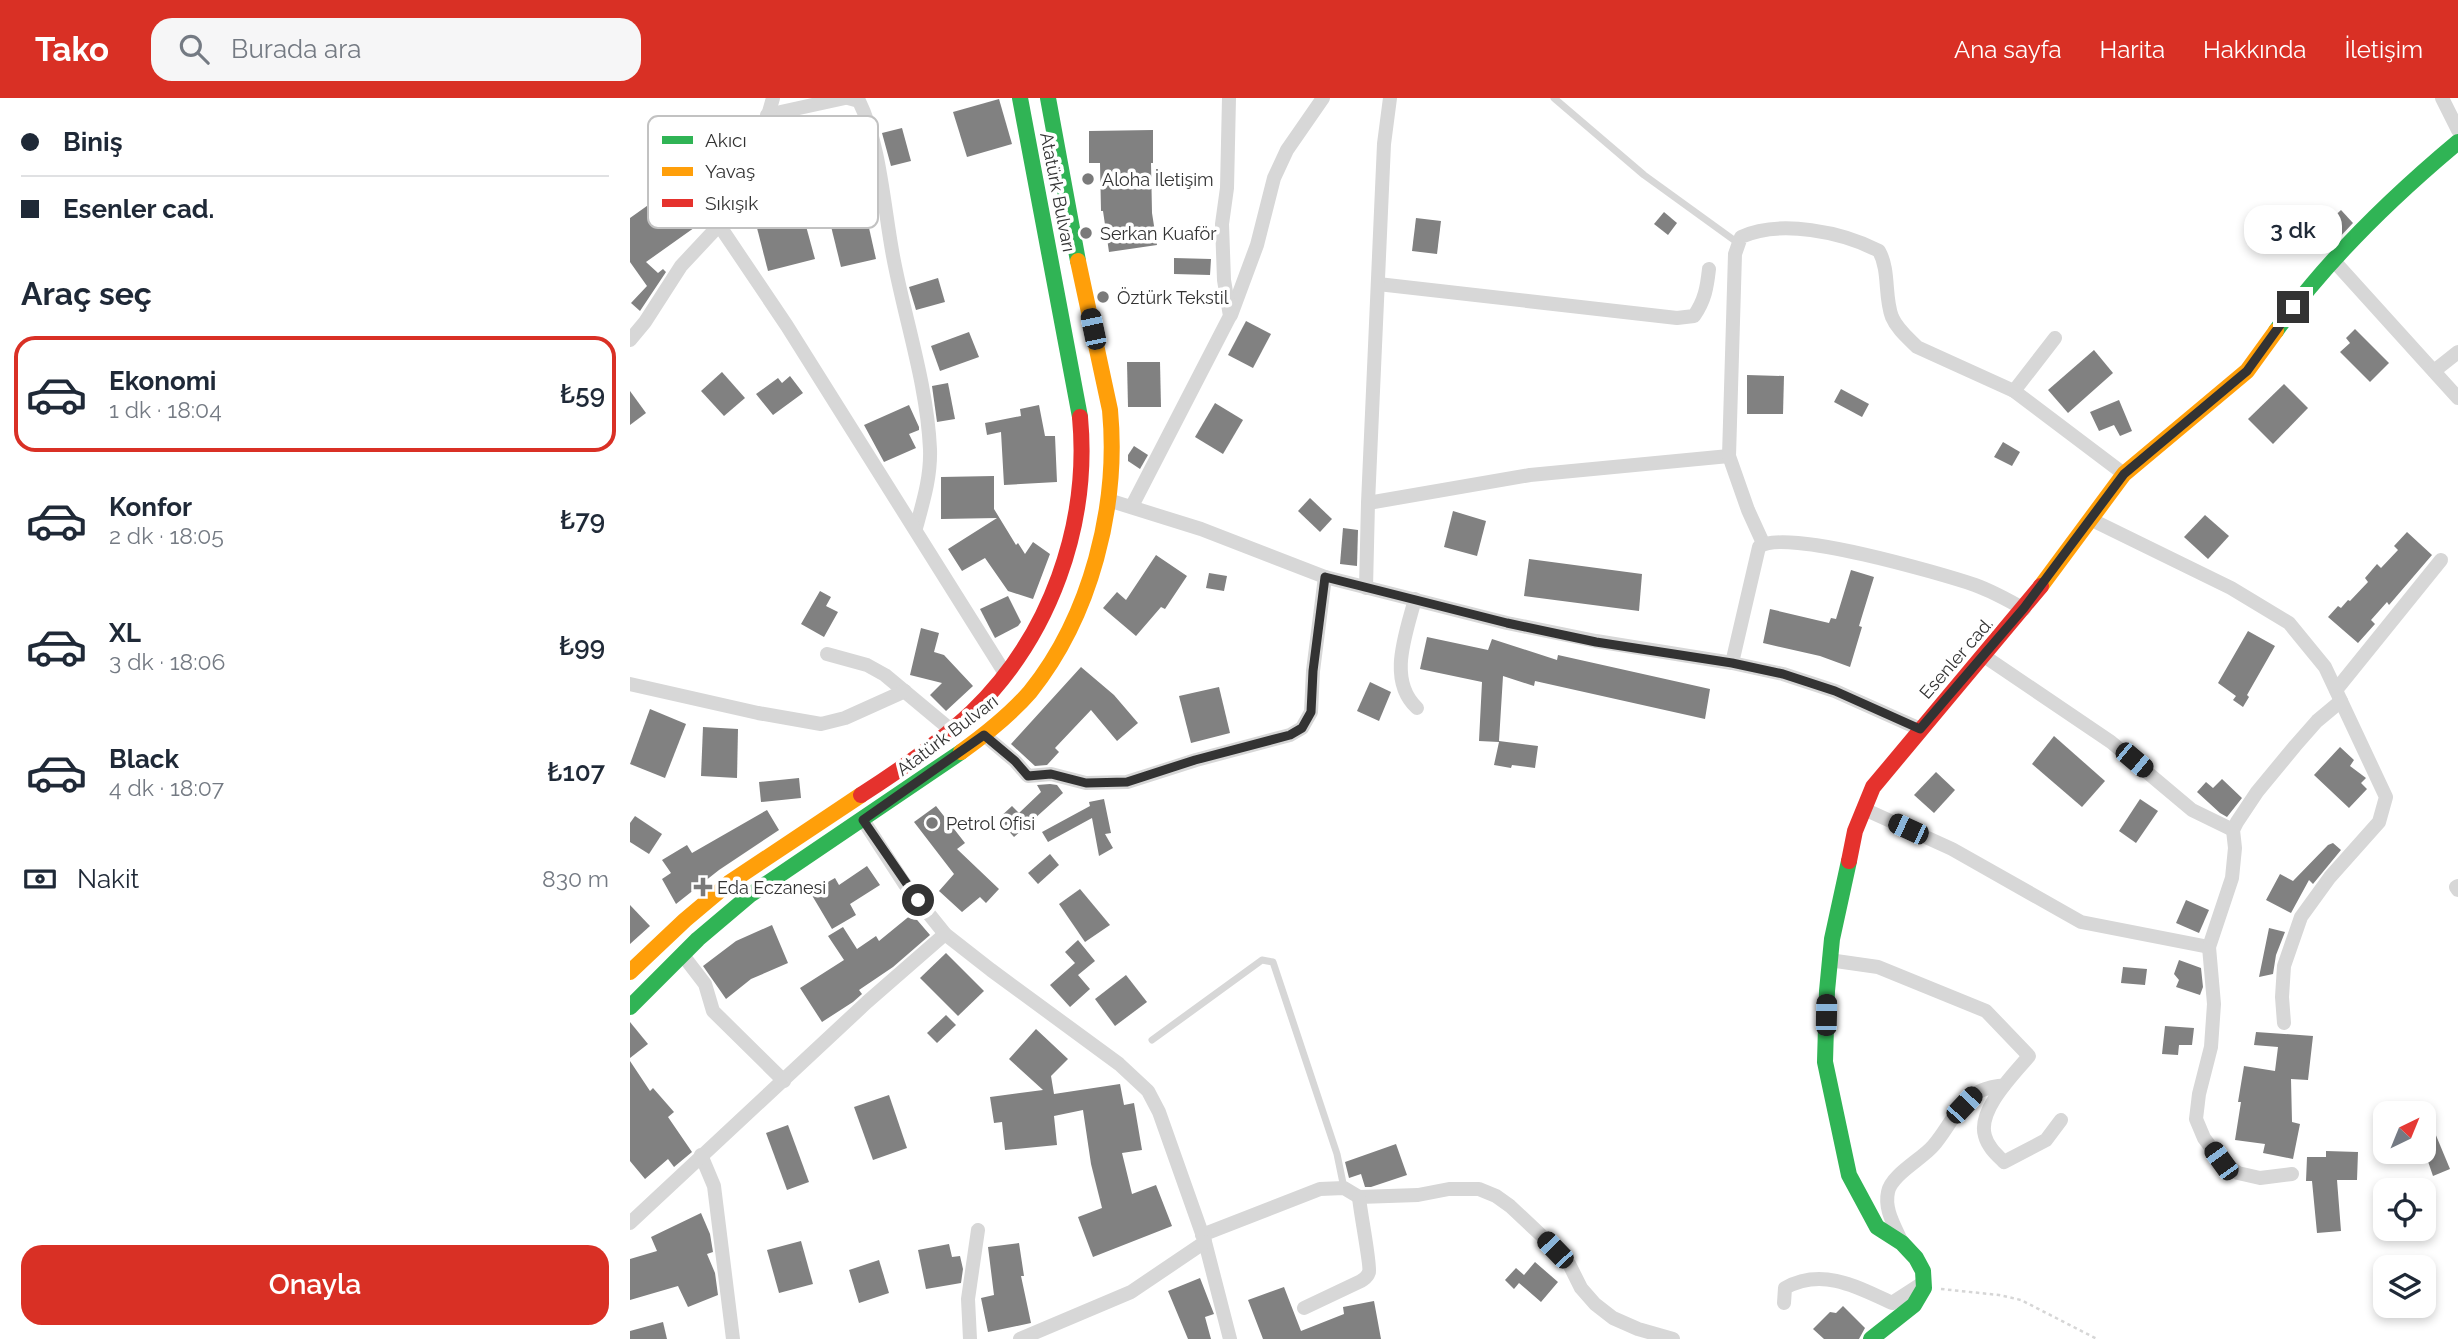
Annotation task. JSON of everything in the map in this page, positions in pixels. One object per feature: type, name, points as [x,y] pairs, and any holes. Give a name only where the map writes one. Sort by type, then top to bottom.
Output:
[{"type":"main road","name":"Atatürk Bulvarı","points":[[630,972],[705,901],[743,872],[951,730],[997,687],[1006,675],[1030,640],[1060,577],[1074,525],[1082,456],[1081,431],[1072,366],[1020,98]]},
{"type":"main road","name":"Atatürk Bulvarı","points":[[630,1007],[682,954],[743,901],[984,735],[1027,695],[1069,630],[1092,570],[1108,500],[1114,456],[1110,410],[1048,98]]},
{"type":"main road","name":"Esenler cad.","points":[[1923,1286],[1923,1270],[1916,1258],[1902,1243],[1877,1227],[1849,1175],[1825,1062],[1829,960],[1855,831],[1873,787],[2024,608],[2124,474],[2247,371],[2293,307],[2334,261],[2409,183],[2458,142]]},
{"type":"main road","points":[[865,791],[878,809]]},
{"type":"main road","points":[[1871,1339],[1914,1305],[1923,1286]]},
{"type":"street","points":[[767,115],[773,98]]},
{"type":"street","points":[[767,115],[847,98],[859,101],[866,116]]},
{"type":"street","points":[[1230,98],[1227,188],[1222,225],[1224,280],[1230,316]]},
{"type":"street","points":[[1132,506],[1230,316],[1257,245],[1274,178],[1287,150],[1323,98]]},
{"type":"street","points":[[1366,588],[1384,144],[1390,98]]},
{"type":"street","points":[[2442,98],[2458,130]]},
{"type":"street","points":[[878,170],[893,257],[914,347],[930,449],[928,483],[916,528]]},
{"type":"street","points":[[630,340],[645,323],[681,266],[716,228]]},
{"type":"street","points":[[721,228],[916,528],[1006,675]]},
{"type":"street","points":[[1763,543],[1729,456],[1733,284],[1738,243],[1741,237],[1751,233],[1805,229],[1864,244],[1880,251],[1885,266],[1891,315],[1917,347],[2014,391],[2124,474]]},
{"type":"street","points":[[2334,261],[2458,398]]},
{"type":"street","points":[[1378,284],[1677,318],[1694,316],[1702,304],[1707,290],[1709,269]]},
{"type":"street","points":[[2014,391],[2055,338]]},
{"type":"street","points":[[2434,372],[2458,352]]},
{"type":"street","points":[[1368,503],[1543,474],[1729,456]]},
{"type":"street","points":[[1108,500],[1201,529],[1325,577],[1366,588],[1596,642],[1732,663],[1783,674],[1835,691],[1920,729]]},
{"type":"street","points":[[2090,519],[2231,588],[2289,623],[2325,667],[2386,797],[2379,822],[2330,877],[2301,917],[2284,966],[2284,1023]]},
{"type":"street","points":[[1732,663],[1753,564],[1763,543],[1794,541],[1862,554],[1976,586],[2024,608]]},
{"type":"street","points":[[2292,1174],[2260,1178],[2238,1173],[2221,1161],[2204,1138],[2196,1119],[2199,1094],[2211,1048],[2214,1004],[2209,947],[2232,878],[2235,848],[2233,830],[2257,792],[2339,695],[2441,560]]},
{"type":"street","points":[[984,735],[1015,761],[1028,776],[1051,774],[1086,783],[1127,782],[1195,760],[1290,735],[1302,728],[1311,712],[1313,671],[1325,577]]},
{"type":"street","points":[[1415,599],[1400,666],[1403,687],[1409,701],[1417,708]]},
{"type":"street","points":[[827,654],[867,665],[885,675],[951,730]]},
{"type":"street","points":[[1984,656],[2110,742],[2192,810],[2233,830]]},
{"type":"street","points":[[630,684],[758,713],[821,724],[845,718],[905,691]]},
{"type":"street","points":[[1864,809],[1952,849],[2081,922],[2209,947]]},
{"type":"street","points":[[863,820],[904,883],[945,933],[1119,1064],[1148,1091],[1159,1112],[1204,1239],[1230,1339]]},
{"type":"street","points":[[630,1223],[945,933]]},
{"type":"street","points":[[682,954],[705,984],[713,1011],[784,1081]]},
{"type":"street","points":[[1829,960],[1878,967],[1986,1012],[2029,1056],[1996,1095],[1987,1117],[1984,1133],[1992,1151],[2004,1162],[2046,1140],[2062,1120]]},
{"type":"street","points":[[1902,1243],[1887,1208],[1888,1188],[1933,1147],[1951,1120],[1974,1095],[1990,1087],[2004,1085]]},
{"type":"street","points":[[701,1155],[714,1186],[733,1339]]},
{"type":"street","points":[[1020,1339],[1044,1335],[1131,1292],[1204,1239],[1320,1189],[1344,1188],[1359,1197],[1418,1195],[1468,1189],[1479,1189],[1496,1196],[1510,1206],[1569,1264],[1581,1288],[1595,1304],[1614,1318],[1638,1329],[1673,1339]]},
{"type":"street","points":[[1304,1307],[1361,1281],[1368,1275],[1370,1267],[1360,1217],[1359,1197]]},
{"type":"street","points":[[970,1339],[968,1299],[978,1230]]},
{"type":"street","points":[[1784,1303],[1785,1288],[1799,1280],[1836,1279],[1892,1303],[1923,1286]]},
{"type":"lane","points":[[1554,98],[1644,175],[1738,243]]},
{"type":"lane","points":[[1152,1040],[1262,960],[1273,962],[1337,1154],[1344,1188]]},
{"type":"path","points":[[1923,1286],[2021,1300],[2097,1339]]},
{"type":"building","points":[[999,99],[1012,144],[967,157],[953,112]]},
{"type":"building","points":[[902,128],[911,161],[891,166],[882,133]]},
{"type":"building","points":[[1153,130],[1152,213],[1157,245],[1109,252],[1101,211],[1100,163],[1089,163],[1089,131]]},
{"type":"building","points":[[648,205],[648,228],[694,228],[646,262],[658,273],[663,269],[666,272],[640,311],[631,303],[647,286],[630,262],[630,218]]},
{"type":"building","points":[[2341,210],[2353,223],[2337,240],[2325,225]]},
{"type":"building","points":[[1664,212],[1677,223],[1668,235],[1654,224]]},
{"type":"building","points":[[1416,218],[1441,221],[1437,254],[1412,251]]},
{"type":"building","points":[[757,228],[807,228],[815,259],[768,271]]},
{"type":"building","points":[[831,228],[869,228],[876,259],[841,267]]},
{"type":"building","points":[[1174,258],[1211,259],[1210,275],[1174,274]]},
{"type":"building","points":[[938,278],[945,302],[916,310],[909,287]]},
{"type":"building","points":[[1246,321],[1271,334],[1253,368],[1228,355]]},
{"type":"building","points":[[2355,329],[2389,363],[2370,382],[2340,352],[2350,343],[2346,338]]},
{"type":"building","points":[[969,332],[979,357],[940,371],[931,346]]},
{"type":"building","points":[[2094,350],[2113,373],[2068,413],[2048,390]]},
{"type":"building","points":[[1127,362],[1160,362],[1161,407],[1128,407]]},
{"type":"building","points":[[722,372],[745,398],[724,416],[701,391]]},
{"type":"building","points":[[1747,375],[1784,376],[1783,414],[1747,414]]},
{"type":"building","points":[[790,376],[803,393],[773,415],[756,394],[778,378],[782,383]]},
{"type":"building","points":[[948,383],[955,419],[937,422],[932,386]]},
{"type":"building","points":[[2284,384],[2308,408],[2273,444],[2248,419]]},
{"type":"building","points":[[1841,389],[1869,404],[1862,417],[1834,402]]},
{"type":"building","points":[[630,391],[646,413],[630,425]]},
{"type":"building","points":[[2119,400],[2132,431],[2120,436],[2114,425],[2099,431],[2090,412]]},
{"type":"building","points":[[1215,403],[1243,420],[1223,454],[1195,437]]},
{"type":"building","points":[[909,405],[919,427],[919,430],[909,434],[916,448],[884,462],[864,425]]},
{"type":"building","points":[[1039,405],[1045,436],[1055,436],[1057,482],[1004,485],[1001,432],[987,435],[985,423],[1021,416],[1020,409]]},
{"type":"building","points":[[2003,442],[2020,452],[2012,466],[1994,457]]},
{"type":"building","points":[[1134,446],[1148,455],[1140,469],[1128,461],[1128,455]]},
{"type":"building","points":[[994,476],[994,509],[1016,545],[1018,543],[1025,554],[1033,542],[1050,554],[1033,599],[1008,591],[985,558],[962,571],[948,549],[997,518],[941,519],[941,477]]},
{"type":"building","points":[[1310,498],[1332,519],[1320,532],[1298,511]]},
{"type":"building","points":[[1453,511],[1486,521],[1477,556],[1444,547]]},
{"type":"building","points":[[2205,515],[2229,536],[2208,559],[2184,537]]},
{"type":"building","points":[[1343,528],[1358,530],[1357,566],[1340,564]]},
{"type":"building","points":[[2407,532],[2432,555],[2389,605],[2387,602],[2371,620],[2375,624],[2358,643],[2328,617],[2338,606],[2341,608],[2350,601],[2368,582],[2365,578],[2377,564],[2381,568],[2398,550],[2394,546]]},
{"type":"building","points":[[1156,555],[1187,576],[1165,609],[1161,607],[1136,636],[1103,608],[1117,592],[1126,600]]},
{"type":"building","points":[[1529,559],[1642,574],[1639,611],[1524,596]]},
{"type":"building","points":[[1851,570],[1874,577],[1850,667],[1820,656],[1763,643],[1770,609],[1829,623],[1831,618],[1836,619]]},
{"type":"building","points":[[1209,573],[1227,576],[1224,591],[1206,588]]},
{"type":"building","points":[[820,591],[831,597],[826,606],[838,612],[824,637],[801,624]]},
{"type":"building","points":[[1008,596],[1021,622],[995,638],[980,609]]},
{"type":"building","points":[[921,628],[939,633],[934,652],[944,655],[973,686],[946,711],[930,695],[942,683],[910,675]]},
{"type":"building","points":[[2248,631],[2275,646],[2243,707],[2233,700],[2236,696],[2218,683]]},
{"type":"building","points":[[1427,637],[1488,650],[1492,639],[1557,660],[1558,655],[1710,689],[1705,719],[1535,681],[1534,686],[1503,676],[1499,741],[1538,746],[1535,768],[1494,765],[1499,742],[1479,741],[1482,682],[1420,669]]},
{"type":"building","points":[[1081,667],[1114,695],[1138,723],[1117,741],[1091,710],[1055,748],[1059,752],[1047,765],[1035,766],[1011,744]]},
{"type":"building","points":[[1370,682],[1391,692],[1379,721],[1357,711]]},
{"type":"building","points":[[1219,687],[1230,733],[1191,743],[1179,696]]},
{"type":"building","points":[[650,709],[686,724],[665,778],[630,764]]},
{"type":"building","points":[[703,727],[738,729],[737,778],[701,776]]},
{"type":"building","points":[[2054,736],[2105,781],[2082,807],[2032,764]]},
{"type":"building","points":[[2340,747],[2354,760],[2350,766],[2366,778],[2361,783],[2367,789],[2349,808],[2314,775]]},
{"type":"building","points":[[1936,772],[1955,790],[1934,813],[1914,795]]},
{"type":"building","points":[[799,778],[801,798],[761,802],[759,782]]},
{"type":"building","points":[[2222,779],[2242,798],[2227,817],[2197,792],[2206,782],[2213,788]]},
{"type":"building","points":[[1037,785],[1057,785],[1063,793],[1014,837],[998,819],[1012,806],[1019,813],[1041,792]]},
{"type":"building","points":[[1104,799],[1111,833],[1105,834],[1113,848],[1099,856],[1092,818],[1048,842],[1042,832],[1090,806],[1089,802]]},
{"type":"building","points":[[2140,799],[2158,811],[2136,843],[2119,831]]},
{"type":"building","points":[[936,806],[965,843],[957,849],[999,889],[986,903],[980,897],[962,912],[939,891],[954,874],[914,822]]},
{"type":"building","points":[[767,810],[779,830],[719,870],[676,904],[662,879],[671,873],[662,860],[687,845],[692,853]]},
{"type":"building","points":[[635,816],[662,834],[649,854],[630,842],[630,823]]},
{"type":"building","points":[[2333,843],[2341,850],[2313,884],[2309,880],[2291,913],[2266,900],[2280,874],[2293,881]]},
{"type":"building","points":[[1050,854],[1059,865],[1038,884],[1028,873]]},
{"type":"building","points":[[867,866],[880,885],[850,904],[856,915],[832,929],[810,892],[835,878],[839,885]]},
{"type":"building","points":[[1080,889],[1110,925],[1085,942],[1059,904]]},
{"type":"building","points":[[2186,900],[2209,910],[2199,933],[2176,923]]},
{"type":"building","points":[[630,905],[650,926],[630,944]]},
{"type":"building","points":[[912,914],[930,935],[893,967],[859,990],[862,994],[853,1002],[822,1022],[800,988],[844,960],[828,936],[843,927],[857,949],[876,936],[879,941]]},
{"type":"building","points":[[772,925],[788,963],[751,979],[726,999],[703,966],[736,941]]},
{"type":"building","points":[[2269,928],[2285,932],[2276,955],[2273,974],[2259,977]]},
{"type":"building","points":[[1078,940],[1095,961],[1078,975],[1090,989],[1070,1007],[1050,985],[1075,963],[1065,952]]},
{"type":"building","points":[[946,953],[984,991],[958,1016],[920,978]]},
{"type":"building","points":[[2179,960],[2201,968],[2203,987],[2200,995],[2176,987],[2179,980],[2174,974]]},
{"type":"building","points":[[2123,967],[2147,969],[2145,985],[2121,983]]},
{"type":"building","points":[[1126,975],[1147,1002],[1115,1026],[1095,999]]},
{"type":"building","points":[[946,1015],[956,1025],[937,1043],[927,1033]]},
{"type":"building","points":[[630,1022],[648,1044],[630,1058]]},
{"type":"building","points":[[2165,1026],[2194,1028],[2192,1045],[2179,1045],[2178,1055],[2162,1054]]},
{"type":"building","points":[[1036,1029],[1068,1059],[1051,1076],[1054,1094],[1120,1084],[1124,1105],[1134,1103],[1142,1150],[1122,1153],[1132,1194],[1156,1185],[1172,1226],[1093,1257],[1078,1217],[1102,1208],[1091,1164],[1083,1110],[1054,1116],[1057,1145],[1005,1150],[1002,1122],[994,1123],[990,1097],[1043,1090],[1009,1059]]},
{"type":"building","points":[[2256,1032],[2313,1036],[2308,1080],[2291,1079],[2292,1122],[2300,1124],[2293,1159],[2263,1153],[2265,1144],[2235,1140],[2244,1066],[2275,1071],[2278,1047],[2254,1045]]},
{"type":"building","points":[[630,1061],[650,1091],[653,1088],[674,1112],[668,1117],[692,1152],[674,1167],[668,1159],[645,1179],[630,1161]]},
{"type":"building","points":[[889,1095],[907,1148],[873,1160],[854,1107]]},
{"type":"building","points":[[788,1125],[809,1182],[787,1190],[766,1133]]},
{"type":"building","points":[[2436,1135],[2450,1169],[2433,1176],[2429,1164],[2436,1164]]},
{"type":"building","points":[[1396,1144],[1407,1175],[1371,1187],[1365,1187],[1361,1174],[1349,1178],[1345,1162]]},
{"type":"building","points":[[2326,1151],[2358,1152],[2357,1180],[2337,1180],[2341,1231],[2317,1233],[2312,1181],[2306,1181],[2307,1157],[2326,1157]]},
{"type":"building","points":[[701,1213],[710,1234],[713,1252],[707,1254],[715,1273],[718,1295],[688,1307],[678,1286],[630,1300],[630,1259],[657,1251],[651,1237]]},
{"type":"building","points":[[801,1241],[813,1284],[779,1293],[767,1250]]},
{"type":"building","points":[[1019,1243],[1024,1276],[1021,1276],[1031,1323],[988,1332],[981,1298],[994,1295],[988,1247]]},
{"type":"building","points":[[949,1244],[952,1257],[960,1256],[963,1269],[961,1283],[926,1289],[918,1250]]},
{"type":"building","points":[[879,1260],[889,1293],[859,1303],[849,1270]]},
{"type":"building","points":[[1535,1262],[1558,1282],[1541,1302],[1519,1283],[1514,1289],[1505,1280],[1516,1268],[1524,1275]]},
{"type":"building","points":[[1200,1278],[1214,1314],[1205,1317],[1211,1339],[1188,1339],[1168,1291]]},
{"type":"building","points":[[1284,1287],[1301,1331],[1344,1314],[1343,1307],[1374,1301],[1381,1339],[1263,1339],[1248,1300]]},
{"type":"building","points":[[1843,1306],[1865,1328],[1859,1339],[1824,1339],[1813,1329],[1830,1312],[1836,1313]]},
{"type":"building","points":[[663,1322],[667,1339],[630,1339],[630,1331]]},
{"type":"traffic: fast","points":[[1020,98],[1080,417]]},
{"type":"traffic: fast","points":[[1048,98],[1078,261]]},
{"type":"traffic: fast","points":[[2276,331],[2316,280],[2361,231],[2408,185],[2458,142]]},
{"type":"traffic: fast","points":[[630,1007],[698,939],[750,895],[961,752]]},
{"type":"traffic: fast","points":[[1849,861],[1832,939],[1825,1062],[1849,1175],[1877,1227],[1902,1243],[1916,1258],[1923,1271],[1924,1288],[1914,1305],[1871,1339]]},
{"type":"traffic: slow","points":[[961,752],[1014,709],[1051,662],[1070,629],[1096,559],[1110,484],[1110,410],[1078,261]]},
{"type":"traffic: slow","points":[[2041,586],[2124,474],[2247,371],[2276,331]]},
{"type":"traffic: slow","points":[[630,972],[729,883],[861,795]]},
{"type":"traffic: jam","points":[[861,795],[959,724],[999,682],[1023,649],[1043,614],[1059,577],[1071,538],[1081,458],[1080,417]]},
{"type":"traffic: jam","points":[[1849,861],[1855,831],[1873,787],[2041,586]]},
{"type":"place","name":"Aloha İletişim","points":[[1088,179]]},
{"type":"place","name":"Serkan Kuaför","points":[[1086,233]]},
{"type":"place","name":"Öztürk Tekstil","points":[[1103,297]]},
{"type":"place","name":"Petrol Ofisi","points":[[932,823]]},
{"type":"place","name":"Eda Eczanesi","points":[[703,887]]},
{"type":"route","points":[[918,900],[863,820],[984,735],[1015,761],[1028,776],[1051,774],[1086,783],[1127,782],[1195,760],[1290,735],[1302,728],[1311,712],[1313,671],[1325,577],[1507,623],[1596,642],[1732,663],[1783,674],[1835,691],[1920,729],[2024,608],[2124,474],[2247,371],[2293,307]]}]
